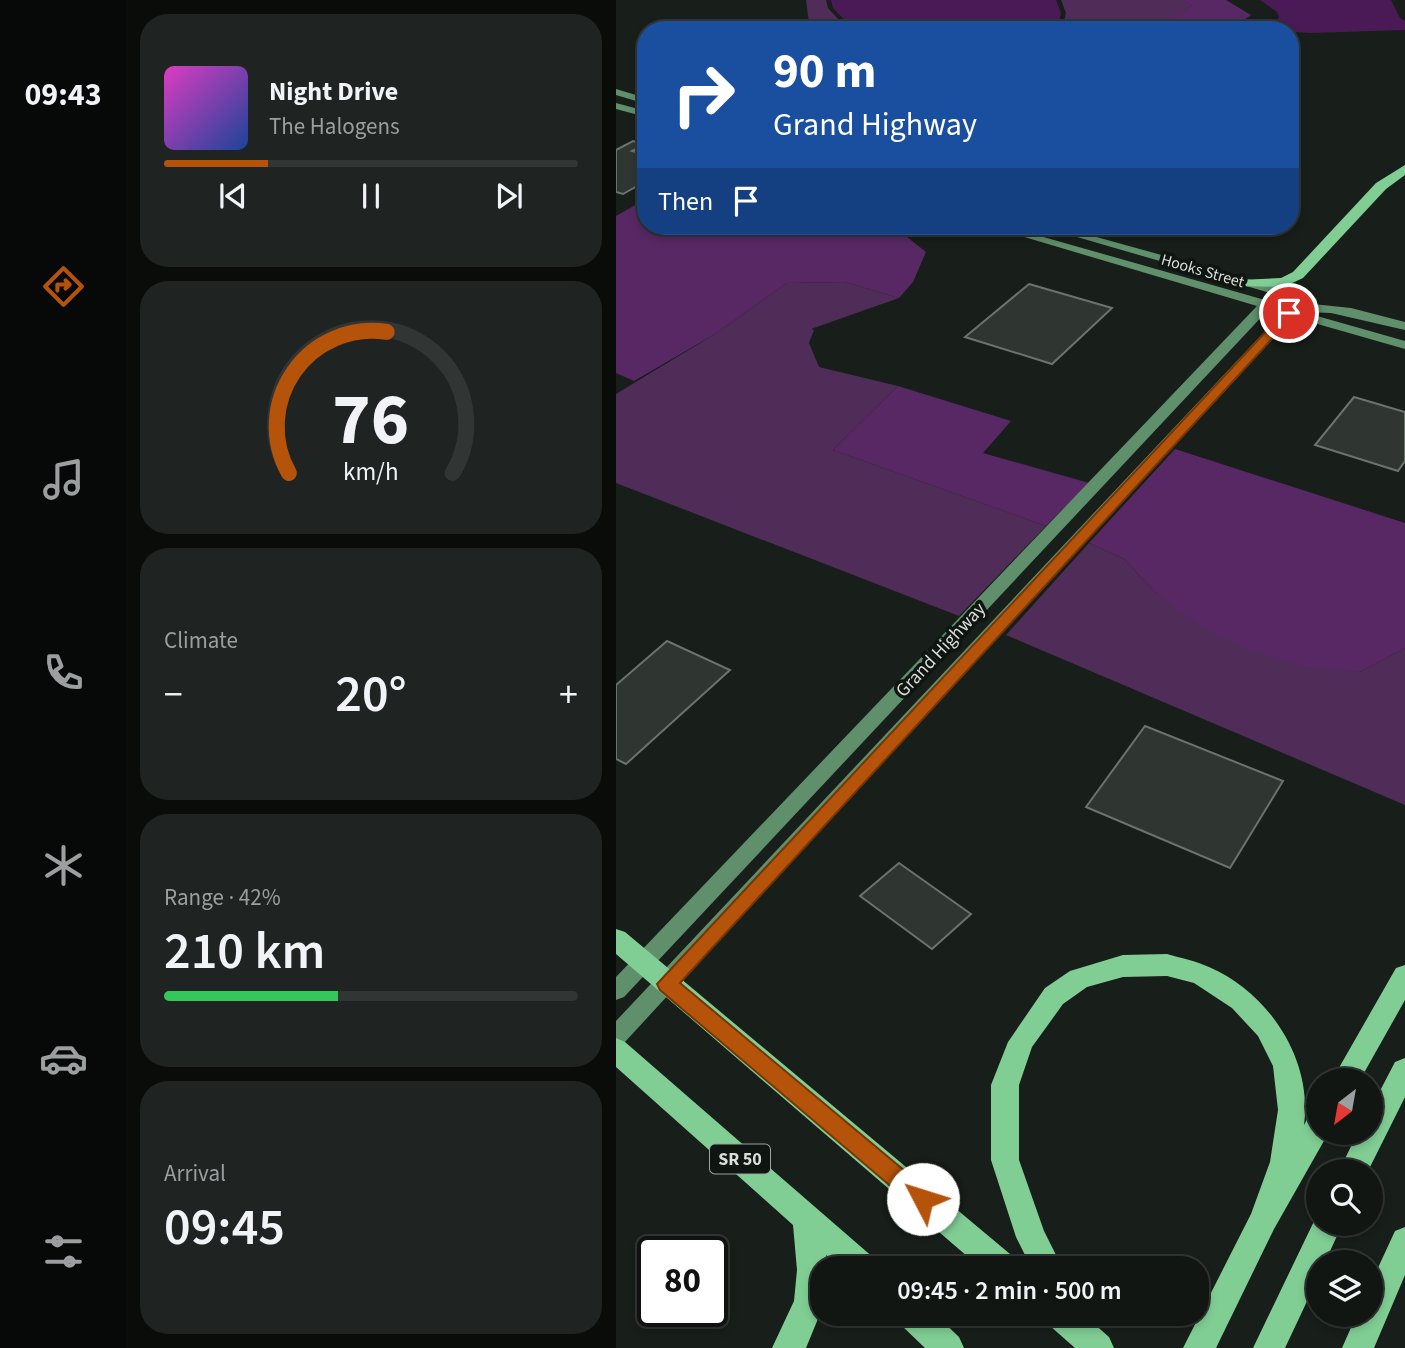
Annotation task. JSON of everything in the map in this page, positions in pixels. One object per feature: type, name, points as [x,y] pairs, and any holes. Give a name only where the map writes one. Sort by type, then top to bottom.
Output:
[{"type":"highway","points":[[1244,283],[1275,283],[1292,279],[1381,186],[1405,169]]},
{"type":"highway","points":[[616,939],[990,1256]]},
{"type":"highway","points":[[1041,1256],[1031,1237],[1005,1160],[1005,1085],[1021,1042],[1054,996],[1079,978],[1123,966],[1167,965],[1202,975],[1241,1000],[1267,1028],[1286,1066],[1292,1110],[1284,1162],[1264,1219]]},
{"type":"highway","points":[[1352,1068],[1405,976]]},
{"type":"highway","name":"SR 50","points":[[616,1049],[849,1256]]},
{"type":"highway","points":[[1359,1159],[1405,1070]]},
{"type":"highway","points":[[1199,1348],[1264,1219],[1307,1145]]},
{"type":"highway","points":[[788,1348],[810,1307],[814,1278],[807,1218]]},
{"type":"highway","points":[[1269,1348],[1322,1236]]},
{"type":"highway","points":[[1358,1348],[1405,1241]]},
{"type":"highway","points":[[925,1326],[948,1348]]},
{"type":"street","points":[[616,92],[637,98]]},
{"type":"street","points":[[616,106],[637,112]]},
{"type":"street","name":"Hooks Street","points":[[1024,235],[1405,345]]},
{"type":"street","name":"Hooks Street","points":[[1076,235],[1405,326]]},
{"type":"street","points":[[1244,283],[1278,309],[1331,309],[1362,314]]},
{"type":"street","name":"Grand Highway","points":[[616,991],[1278,309]]},
{"type":"street","name":"Grand Highway","points":[[616,1036],[667,984],[1278,309]]},
{"type":"shaded area","points":[[806,0],[826,0],[828,8],[840,21],[809,21]]},
{"type":"shaded area","points":[[831,0],[1056,0],[1061,13],[1059,21],[845,21],[833,8]]},
{"type":"shaded area","points":[[1061,0],[1183,0],[1193,4],[1171,21],[1064,21],[1066,13]]},
{"type":"shaded area","points":[[1183,0],[1226,0],[1251,15],[1243,21],[1164,21],[1192,5]]},
{"type":"shaded area","points":[[1260,0],[1391,0],[1400,18],[1405,21],[1405,30],[1299,32],[1299,21],[1276,21],[1279,17],[1277,12]]},
{"type":"shaded area","points":[[637,204],[637,235],[904,235],[926,252],[913,282],[899,298],[845,282],[787,283],[715,334],[634,381],[616,373],[616,216]]},
{"type":"shaded area","points":[[845,282],[899,298],[811,329],[814,330],[809,343],[819,367],[898,386],[833,450],[1046,526],[959,616],[616,483],[616,394],[715,334],[787,283]]},
{"type":"shaded area","points":[[898,386],[1011,421],[983,453],[1089,483],[1046,526],[833,450]]},
{"type":"shaded area","points":[[1175,449],[1405,523],[1405,648],[1360,672],[1303,666],[1244,648],[1197,624],[1157,594],[1124,559],[1089,543]]},
{"type":"shaded area","points":[[1089,543],[1124,559],[1157,594],[1360,672],[1405,648],[1405,805],[1006,635]]},
{"type":"building","points":[[633,141],[637,142],[637,148],[632,151],[637,152],[637,186],[623,194],[616,192],[616,150]]},
{"type":"building","points":[[1029,284],[1112,308],[1052,364],[965,337]]},
{"type":"building","points":[[1354,397],[1405,412],[1405,461],[1398,471],[1315,445]]},
{"type":"building","points":[[667,641],[730,670],[626,764],[616,759],[616,685]]},
{"type":"building","points":[[1145,726],[1283,781],[1230,868],[1086,807]]},
{"type":"building","points":[[899,863],[971,914],[932,949],[860,896]]},
{"type":"route","points":[[923,1199],[667,984],[1289,313]]}]
